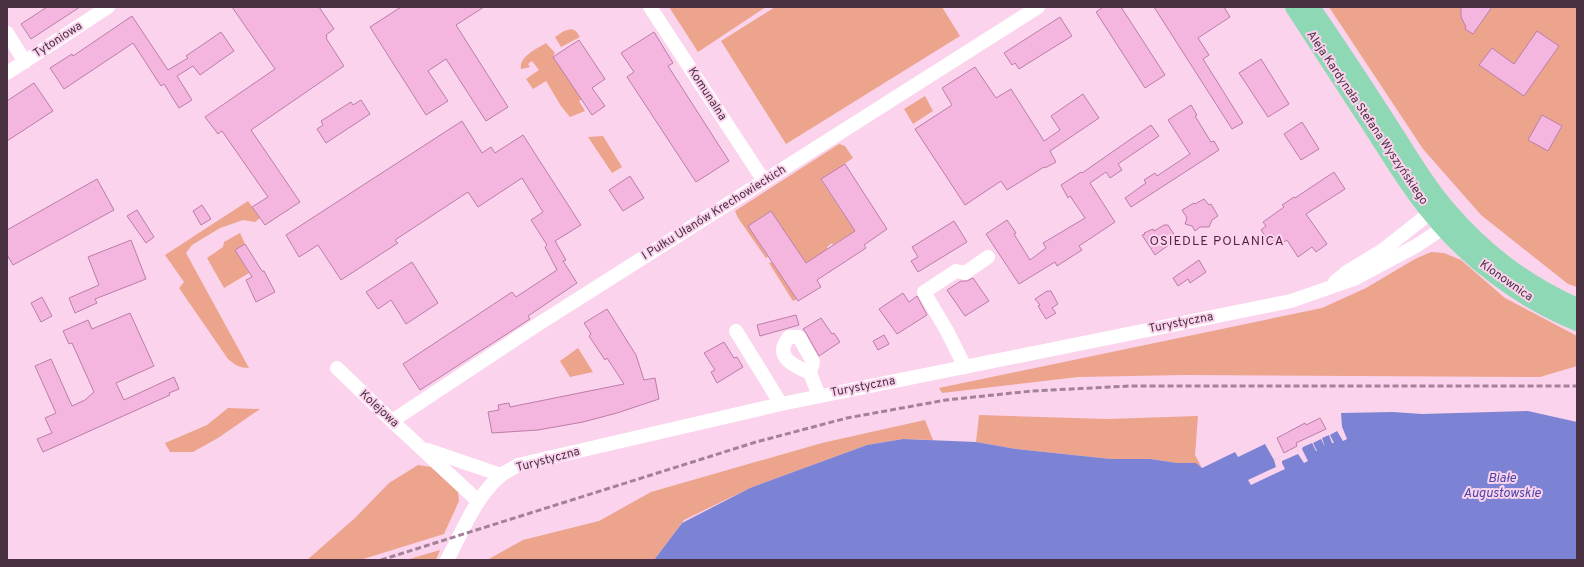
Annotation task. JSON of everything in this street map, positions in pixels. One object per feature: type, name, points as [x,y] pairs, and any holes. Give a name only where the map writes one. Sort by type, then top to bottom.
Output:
[{"type":"main road","name":"Aleja Kardynała Stefana Wyszyńskiego","points":[[1294,7],[1423,177],[1447,221]]},
{"type":"main road","name":"Aleja Kardynała Stefana Wyszyńskiego","points":[[1311,7],[1350,80],[1414,192],[1430,213]]},
{"type":"main road","points":[[1430,213],[1447,221]]},
{"type":"main road","name":"Klonownica","points":[[1447,221],[1506,265],[1555,298],[1577,307]]},
{"type":"main road","name":"Klonownica","points":[[1447,221],[1471,256],[1498,277],[1533,300],[1577,322]]},
{"type":"street","name":"Tytoniowa","points":[[7,73],[108,7]]},
{"type":"street","name":"Komunalna","points":[[650,7],[764,181]]},
{"type":"street","name":"I Pułku Ułanów Krechowieckich","points":[[392,421],[548,318],[1038,7]]},
{"type":"street","points":[[7,33],[25,62]]},
{"type":"street","name":"Turystyczna","points":[[1327,288],[1347,272],[1383,250],[1430,213]]},
{"type":"street","name":"Turystyczna","points":[[447,560],[466,520],[478,501],[501,475],[518,465],[781,404],[1291,301],[1354,279],[1416,246],[1447,221]]},
{"type":"street","points":[[965,367],[924,292],[956,271],[964,272],[988,257]]},
{"type":"street","points":[[736,331],[781,404]]},
{"type":"street","name":"Kolejowa","points":[[337,368],[478,501]]},
{"type":"street","points":[[810,373],[819,396]]},
{"type":"street","name":"Kolejowa","points":[[422,449],[501,475]]},
{"type":"shaded area","points":[[669,7],[766,7],[698,52]]},
{"type":"shaded area","points":[[775,7],[942,7],[960,36],[786,144],[721,41]]},
{"type":"shaded area","points":[[1329,7],[1577,7],[1577,287],[1568,284],[1481,215],[1423,149]]},
{"type":"shaded area","points":[[571,29],[576,31],[580,37],[561,47],[555,37],[564,31]]},
{"type":"shaded area","points":[[546,43],[555,53],[553,57],[582,99],[579,101],[585,111],[570,117],[561,106],[546,81],[533,89],[526,79],[539,70],[532,61],[528,64],[530,67],[521,69],[523,60],[529,53]]},
{"type":"shaded area","points":[[925,96],[933,111],[913,124],[904,109]]},
{"type":"shaded area","points":[[603,136],[622,167],[612,173],[588,137]]},
{"type":"shaded area","points":[[839,144],[845,146],[853,158],[821,180],[855,231],[833,245],[832,243],[827,247],[828,249],[806,263],[771,211],[748,226],[768,257],[766,258],[738,218],[735,211]]},
{"type":"shaded area","points":[[248,201],[260,218],[255,222],[243,220],[220,228],[192,245],[186,253],[249,368],[238,366],[228,359],[179,288],[184,282],[165,255]]},
{"type":"shaded area","points":[[240,233],[245,244],[235,250],[249,273],[224,288],[207,258],[223,247],[224,242]]},
{"type":"shaded area","points":[[1431,252],[1444,253],[1461,260],[1505,298],[1577,336],[1577,366],[1540,377],[1185,375],[1078,377],[942,393],[939,388],[1322,308],[1366,288],[1415,259]]},
{"type":"shaded area","points":[[772,262],[797,299],[793,301],[769,263]]},
{"type":"shaded area","points":[[578,348],[593,372],[570,377],[560,361]]},
{"type":"shaded area","points":[[228,408],[260,409],[218,438],[193,452],[170,452],[165,443],[207,425]]},
{"type":"shaded area","points":[[979,415],[1107,419],[1198,416],[1195,455],[1202,468],[1196,463],[1177,463],[1151,459],[1111,459],[1016,449],[976,442]]},
{"type":"shaded area","points":[[925,420],[933,440],[903,439],[867,445],[750,488],[684,520],[654,560],[487,560],[523,540],[599,521],[651,492],[822,443]]},
{"type":"shaded area","points":[[418,465],[431,467],[458,491],[459,501],[444,534],[360,560],[307,560],[355,518],[389,483]]},
{"type":"shaded area","points":[[440,550],[436,560],[406,560]]},
{"type":"water","name":"Białe Augustowskie","points":[[1528,411],[1577,422],[1577,560],[654,560],[682,523],[750,488],[867,445],[903,439],[976,442],[1016,449],[1111,459],[1151,459],[1177,463],[1196,463],[1202,468],[1235,452],[1238,457],[1265,444],[1274,460],[1342,427],[1341,413],[1393,412],[1422,414]]},
{"type":"pier","points":[[1341,424],[1347,439],[1343,441],[1337,431],[1330,435],[1334,443],[1332,443],[1329,435],[1322,438],[1325,447],[1321,439],[1313,443],[1317,451],[1312,443],[1303,447],[1302,449],[1308,461],[1304,463],[1298,454],[1282,461],[1285,469],[1251,485],[1248,480],[1276,467],[1274,460]]},
{"type":"building","points":[[47,7],[80,7],[31,39],[21,24]]},
{"type":"building","points":[[232,7],[319,7],[334,29],[326,35],[326,38],[344,66],[251,130],[300,202],[265,225],[252,207],[268,197],[222,131],[218,134],[205,117],[275,69]]},
{"type":"building","points":[[401,7],[484,7],[456,25],[508,107],[486,121],[446,59],[428,71],[448,101],[426,115],[370,27]]},
{"type":"building","points":[[1103,7],[1121,7],[1165,75],[1145,88],[1096,12]]},
{"type":"building","points":[[1154,7],[1224,7],[1230,17],[1198,38],[1209,55],[1203,59],[1243,123],[1232,129]]},
{"type":"building","points":[[1461,7],[1492,7],[1473,34],[1465,29],[1466,27],[1461,17]]},
{"type":"building","points":[[132,16],[168,70],[188,58],[186,56],[221,32],[234,51],[200,75],[193,66],[177,76],[192,100],[179,108],[164,84],[161,86],[133,43],[64,89],[50,68],[72,54],[73,56]]},
{"type":"building","points":[[1060,17],[1072,36],[1019,69],[1015,63],[1012,65],[1004,53]]},
{"type":"building","points":[[1537,31],[1559,46],[1524,96],[1479,65],[1492,48],[1514,64]]},
{"type":"building","points":[[654,32],[673,63],[668,66],[729,161],[696,182],[627,77],[634,72],[621,53]]},
{"type":"building","points":[[579,40],[605,79],[592,88],[605,106],[592,115],[553,57]]},
{"type":"building","points":[[1261,59],[1289,104],[1268,117],[1239,73]]},
{"type":"building","points":[[975,67],[996,98],[1011,89],[1044,141],[1060,130],[1051,116],[1083,94],[1099,118],[1050,151],[1056,162],[1045,168],[1044,167],[1007,190],[1001,181],[965,205],[915,129],[952,105],[942,88]]},
{"type":"building","points":[[34,83],[53,111],[7,141],[7,101]]},
{"type":"building","points":[[361,100],[370,114],[326,143],[317,129],[323,125],[321,121],[351,102],[353,105]]},
{"type":"building","points":[[1191,105],[1197,115],[1195,116],[1211,142],[1214,141],[1219,150],[1131,207],[1125,198],[1146,183],[1144,180],[1155,173],[1157,176],[1190,154],[1168,120]]},
{"type":"building","points":[[1542,115],[1562,126],[1548,151],[1528,140]]},
{"type":"building","points":[[462,121],[482,153],[491,147],[495,153],[523,135],[581,225],[555,241],[566,260],[563,261],[577,283],[528,316],[530,319],[420,390],[403,364],[512,292],[516,297],[557,270],[545,247],[547,245],[531,220],[543,212],[522,178],[478,207],[468,192],[395,240],[398,243],[341,280],[318,245],[299,257],[286,235]]},
{"type":"building","points":[[1302,122],[1319,149],[1301,160],[1284,134]]},
{"type":"building","points":[[1151,125],[1159,136],[1118,164],[1122,170],[1110,178],[1106,172],[1090,183],[1115,222],[1079,246],[1082,250],[1057,266],[1055,262],[1019,284],[986,234],[1007,220],[1016,233],[1014,234],[1030,260],[1046,248],[1043,243],[1085,218],[1070,196],[1068,198],[1061,185],[1081,172],[1082,173]]},
{"type":"building","points":[[845,164],[887,229],[864,245],[866,248],[817,280],[821,287],[798,301],[748,226],[771,211],[806,263],[855,231],[821,179]]},
{"type":"building","points":[[1334,172],[1345,189],[1306,214],[1327,244],[1316,252],[1312,247],[1298,257],[1287,240],[1279,245],[1276,241],[1271,244],[1261,230],[1266,226],[1263,222],[1284,207],[1282,205]]},
{"type":"building","points":[[630,176],[644,198],[623,211],[609,190]]},
{"type":"building","points":[[97,179],[114,210],[13,265],[7,255],[7,230]]},
{"type":"building","points":[[1204,199],[1209,205],[1211,204],[1218,216],[1212,220],[1209,227],[1200,227],[1195,231],[1192,226],[1185,224],[1187,218],[1182,210]]},
{"type":"building","points":[[202,205],[211,219],[201,225],[193,211]]},
{"type":"building","points":[[137,210],[154,237],[146,243],[127,216]]},
{"type":"building","points":[[954,221],[967,242],[918,272],[911,261],[918,257],[912,247]]},
{"type":"building","points":[[1164,225],[1168,225],[1177,239],[1155,255],[1142,235],[1153,229],[1154,231]]},
{"type":"building","points":[[131,240],[146,279],[95,299],[97,303],[75,313],[69,298],[99,285],[88,257]]},
{"type":"building","points":[[245,244],[262,271],[264,271],[275,292],[256,302],[246,280],[252,277],[235,250]]},
{"type":"building","points":[[1199,260],[1206,272],[1190,283],[1188,279],[1178,286],[1173,278]]},
{"type":"building","points":[[412,262],[438,303],[406,324],[391,300],[378,309],[366,292]]},
{"type":"building","points":[[973,278],[989,301],[965,316],[947,290],[961,281],[967,281]]},
{"type":"building","points":[[1047,291],[1051,291],[1058,304],[1052,308],[1056,313],[1046,319],[1038,306],[1040,305],[1035,299]]},
{"type":"building","points":[[903,293],[909,302],[917,296],[927,315],[897,334],[879,309]]},
{"type":"building","points":[[42,297],[52,316],[41,322],[31,303]]},
{"type":"building","points":[[607,309],[636,355],[644,380],[655,378],[659,399],[617,413],[583,422],[538,430],[492,433],[488,412],[499,410],[498,405],[509,403],[510,407],[624,384],[607,358],[605,360],[589,336],[591,334],[584,323]]},
{"type":"building","points":[[130,313],[154,366],[116,383],[124,400],[174,377],[179,389],[169,393],[170,395],[43,452],[37,439],[52,433],[45,418],[56,413],[35,366],[51,359],[72,406],[85,400],[94,392],[72,343],[69,344],[63,331],[88,320],[92,329]]},
{"type":"building","points":[[796,315],[799,325],[760,336],[757,325]]},
{"type":"building","points":[[821,318],[832,334],[834,333],[840,342],[819,356],[803,329]]},
{"type":"building","points":[[884,335],[889,344],[878,350],[873,341]]},
{"type":"building","points":[[724,342],[734,358],[737,357],[743,367],[717,383],[711,372],[715,370],[704,353]]},
{"type":"building","points":[[1320,418],[1326,429],[1296,443],[1297,446],[1284,453],[1277,438],[1305,423],[1306,425]]},
{"type":"railway","points":[[381,560],[756,442],[847,418],[946,400],[1032,391],[1130,386],[1577,386]]},
{"type":"district","name":"OSIEDLE POLANICA","points":[[1217,242]]}]
